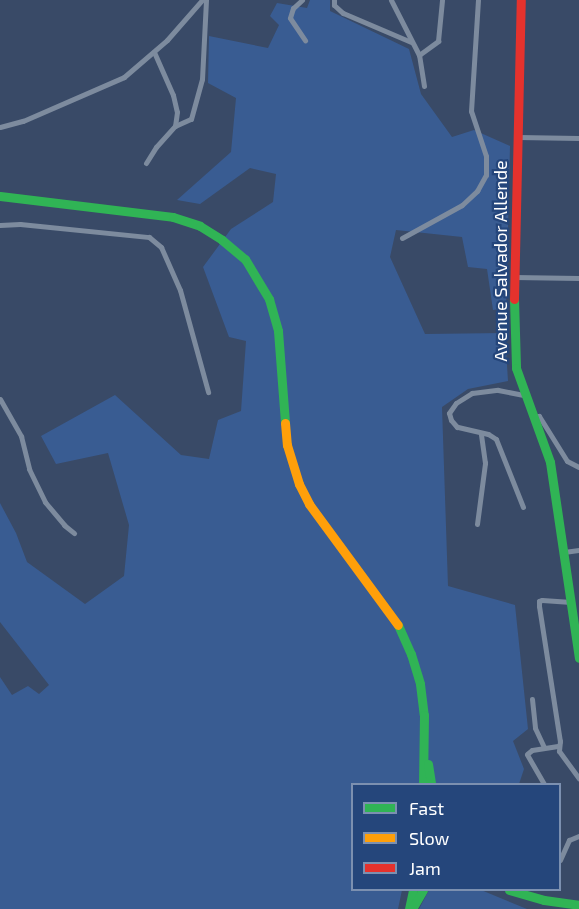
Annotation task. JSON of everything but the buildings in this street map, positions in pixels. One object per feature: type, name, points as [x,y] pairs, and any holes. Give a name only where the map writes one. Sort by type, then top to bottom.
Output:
[{"type":"main road","name":"Avenue Salvador Allende","points":[[521,0],[514,277],[516,368],[550,462],[579,658]]},
{"type":"main road","points":[[0,196],[173,217],[200,226],[245,259],[269,299],[278,331],[287,445],[299,484],[309,504],[399,627],[420,684],[424,746],[423,783]]},
{"type":"main road","points":[[424,746],[431,783]]},
{"type":"main road","points":[[410,909],[413,891]]},
{"type":"main road","points":[[410,909],[422,891]]},
{"type":"main road","points":[[512,891],[544,900],[579,905]]},
{"type":"street","points":[[0,127],[24,121],[124,77],[154,52],[204,0]]},
{"type":"street","points":[[146,163],[156,147],[175,126],[191,119],[202,79],[204,0]]},
{"type":"street","points":[[302,0],[289,14],[305,40]]},
{"type":"street","points":[[334,0],[334,6],[343,13],[411,42]]},
{"type":"street","points":[[391,0],[419,55],[424,86]]},
{"type":"street","points":[[419,55],[438,41],[442,0]]},
{"type":"street","points":[[402,238],[462,205],[477,191],[486,175],[485,150],[471,111],[478,0]]},
{"type":"street","points":[[154,52],[173,95],[177,112],[175,126]]},
{"type":"street","points":[[517,137],[579,138]]},
{"type":"street","points":[[0,225],[20,224],[149,237],[161,247],[180,290],[208,392]]},
{"type":"street","points":[[514,277],[579,278]]},
{"type":"street","points":[[523,507],[496,439],[488,434],[457,427],[451,420],[449,412],[472,393],[498,390],[524,395]]},
{"type":"street","points":[[0,399],[21,436],[29,469],[45,501],[64,525],[74,532]]},
{"type":"street","points":[[533,416],[539,416],[567,461],[579,467]]},
{"type":"street","points":[[477,524],[485,463],[481,434]]},
{"type":"street","points":[[564,552],[579,550]]},
{"type":"street","points":[[558,746],[560,741],[539,601],[572,602]]},
{"type":"street","points":[[532,699],[536,728],[544,747]]},
{"type":"street","points":[[543,783],[527,756],[529,751],[558,746]]},
{"type":"street","points":[[558,746],[579,779]]},
{"type":"street","points":[[561,858],[569,840],[579,836]]},
{"type":"shaded area","points":[[310,0],[330,0],[330,11],[409,49],[421,94],[452,137],[474,130],[510,146],[506,308],[493,310],[487,269],[468,267],[462,237],[396,230],[390,257],[425,334],[505,333],[508,381],[468,389],[442,407],[448,586],[515,605],[528,729],[513,741],[524,769],[519,783],[351,783],[351,891],[402,891],[398,909],[0,909],[0,677],[12,695],[28,686],[39,694],[49,685],[0,622],[0,503],[16,533],[27,562],[85,604],[124,576],[129,525],[108,453],[56,464],[41,436],[115,395],[181,455],[209,459],[218,420],[241,411],[246,341],[229,337],[203,267],[231,229],[273,202],[276,174],[250,168],[200,204],[177,200],[231,152],[236,98],[208,83],[209,36],[268,48],[279,25],[270,16],[277,3],[307,8]]},
{"type":"shaded area","points":[[428,891],[483,891],[527,909],[419,909]]},
{"type":"traffic: fast","points":[[0,196],[173,217],[200,226],[222,240],[245,259],[269,299],[278,331],[285,423]]},
{"type":"traffic: fast","points":[[514,299],[516,368],[550,462],[579,658]]},
{"type":"traffic: fast","points":[[398,625],[411,654],[420,684],[424,715],[423,783]]},
{"type":"traffic: fast","points":[[428,764],[431,783]]},
{"type":"traffic: fast","points":[[409,909],[413,891]]},
{"type":"traffic: fast","points":[[412,909],[422,891]]},
{"type":"traffic: fast","points":[[512,891],[544,900],[579,905]]},
{"type":"traffic: slow","points":[[285,423],[287,445],[299,484],[309,504],[398,625]]},
{"type":"traffic: jam","points":[[514,299],[521,0]]}]
